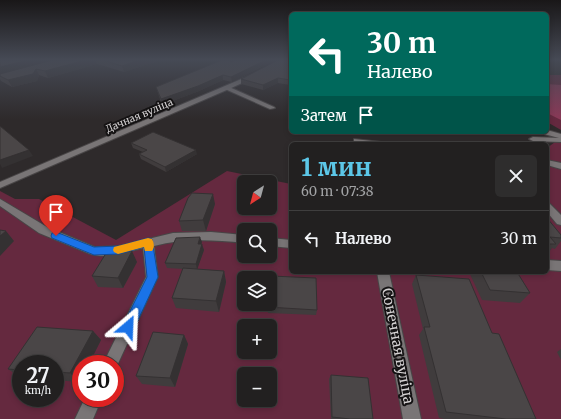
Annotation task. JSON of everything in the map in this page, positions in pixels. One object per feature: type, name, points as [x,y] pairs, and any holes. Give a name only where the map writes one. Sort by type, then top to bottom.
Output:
[{"type":"street","name":"Дачная вуліца","points":[[0,185],[244,80]]},
{"type":"street","points":[[227,88],[272,108]]},
{"type":"street","points":[[549,133],[561,136]]},
{"type":"street","points":[[532,138],[561,140]]},
{"type":"street","points":[[358,141],[366,142]]},
{"type":"street","points":[[549,163],[561,166]]},
{"type":"street","points":[[0,203],[43,230],[94,252],[119,250],[173,237],[211,236],[237,239]]},
{"type":"street","points":[[549,208],[561,221]]},
{"type":"street","points":[[115,355],[152,277],[148,242]]},
{"type":"street","points":[[277,243],[289,244]]},
{"type":"street","points":[[549,265],[561,266]]},
{"type":"street","name":"Сонечная вуліца","points":[[383,274],[412,419]]},
{"type":"street","points":[[84,419],[90,407]]},
{"type":"shaded area","points":[[549,80],[561,80],[561,130],[549,123]]},
{"type":"shaded area","points":[[549,84],[561,85],[561,120],[549,114]]},
{"type":"shaded area","points":[[561,141],[561,419],[0,419],[0,191],[15,199],[39,199],[116,240],[227,171],[247,175],[237,175],[237,215],[277,215],[277,181],[289,184],[289,274],[549,274],[549,146],[555,142]]},
{"type":"building","points":[[174,80],[213,80],[161,99],[156,87]]},
{"type":"building","points":[[243,80],[275,80],[263,85]]},
{"type":"building","points":[[0,126],[29,150],[0,160]]},
{"type":"building","points":[[153,132],[196,150],[165,167],[139,154],[147,150],[131,143]]},
{"type":"building","points":[[192,193],[213,194],[203,220],[179,221],[188,198]]},
{"type":"building","points":[[549,220],[561,235],[561,238],[550,237],[556,244],[549,244]]},
{"type":"building","points":[[0,230],[6,231],[0,236]]},
{"type":"building","points":[[200,237],[198,244],[202,244],[196,264],[165,263],[176,238]]},
{"type":"building","points":[[108,250],[132,251],[118,278],[92,276]]},
{"type":"building","points":[[183,268],[224,271],[216,301],[172,298]]},
{"type":"building","points":[[482,274],[518,274],[530,293],[490,290]]},
{"type":"building","points":[[416,275],[469,279],[492,333],[499,334],[536,419],[506,419],[446,412],[424,327],[430,327]]},
{"type":"building","points":[[277,276],[316,278],[317,310],[277,308]]},
{"type":"building","points":[[37,327],[93,331],[80,355],[72,355],[72,369],[70,373],[64,373],[64,355],[18,355]]},
{"type":"building","points":[[153,332],[184,335],[170,378],[136,376]]},
{"type":"building","points":[[12,363],[12,369],[8,369]]},
{"type":"building","points":[[331,375],[368,378],[373,419],[332,417]]},
{"type":"slow traffic","points":[[118,250],[148,242],[149,248]]},
{"type":"route","points":[[56,236],[94,252],[119,250],[148,242],[152,277],[128,327]]}]
